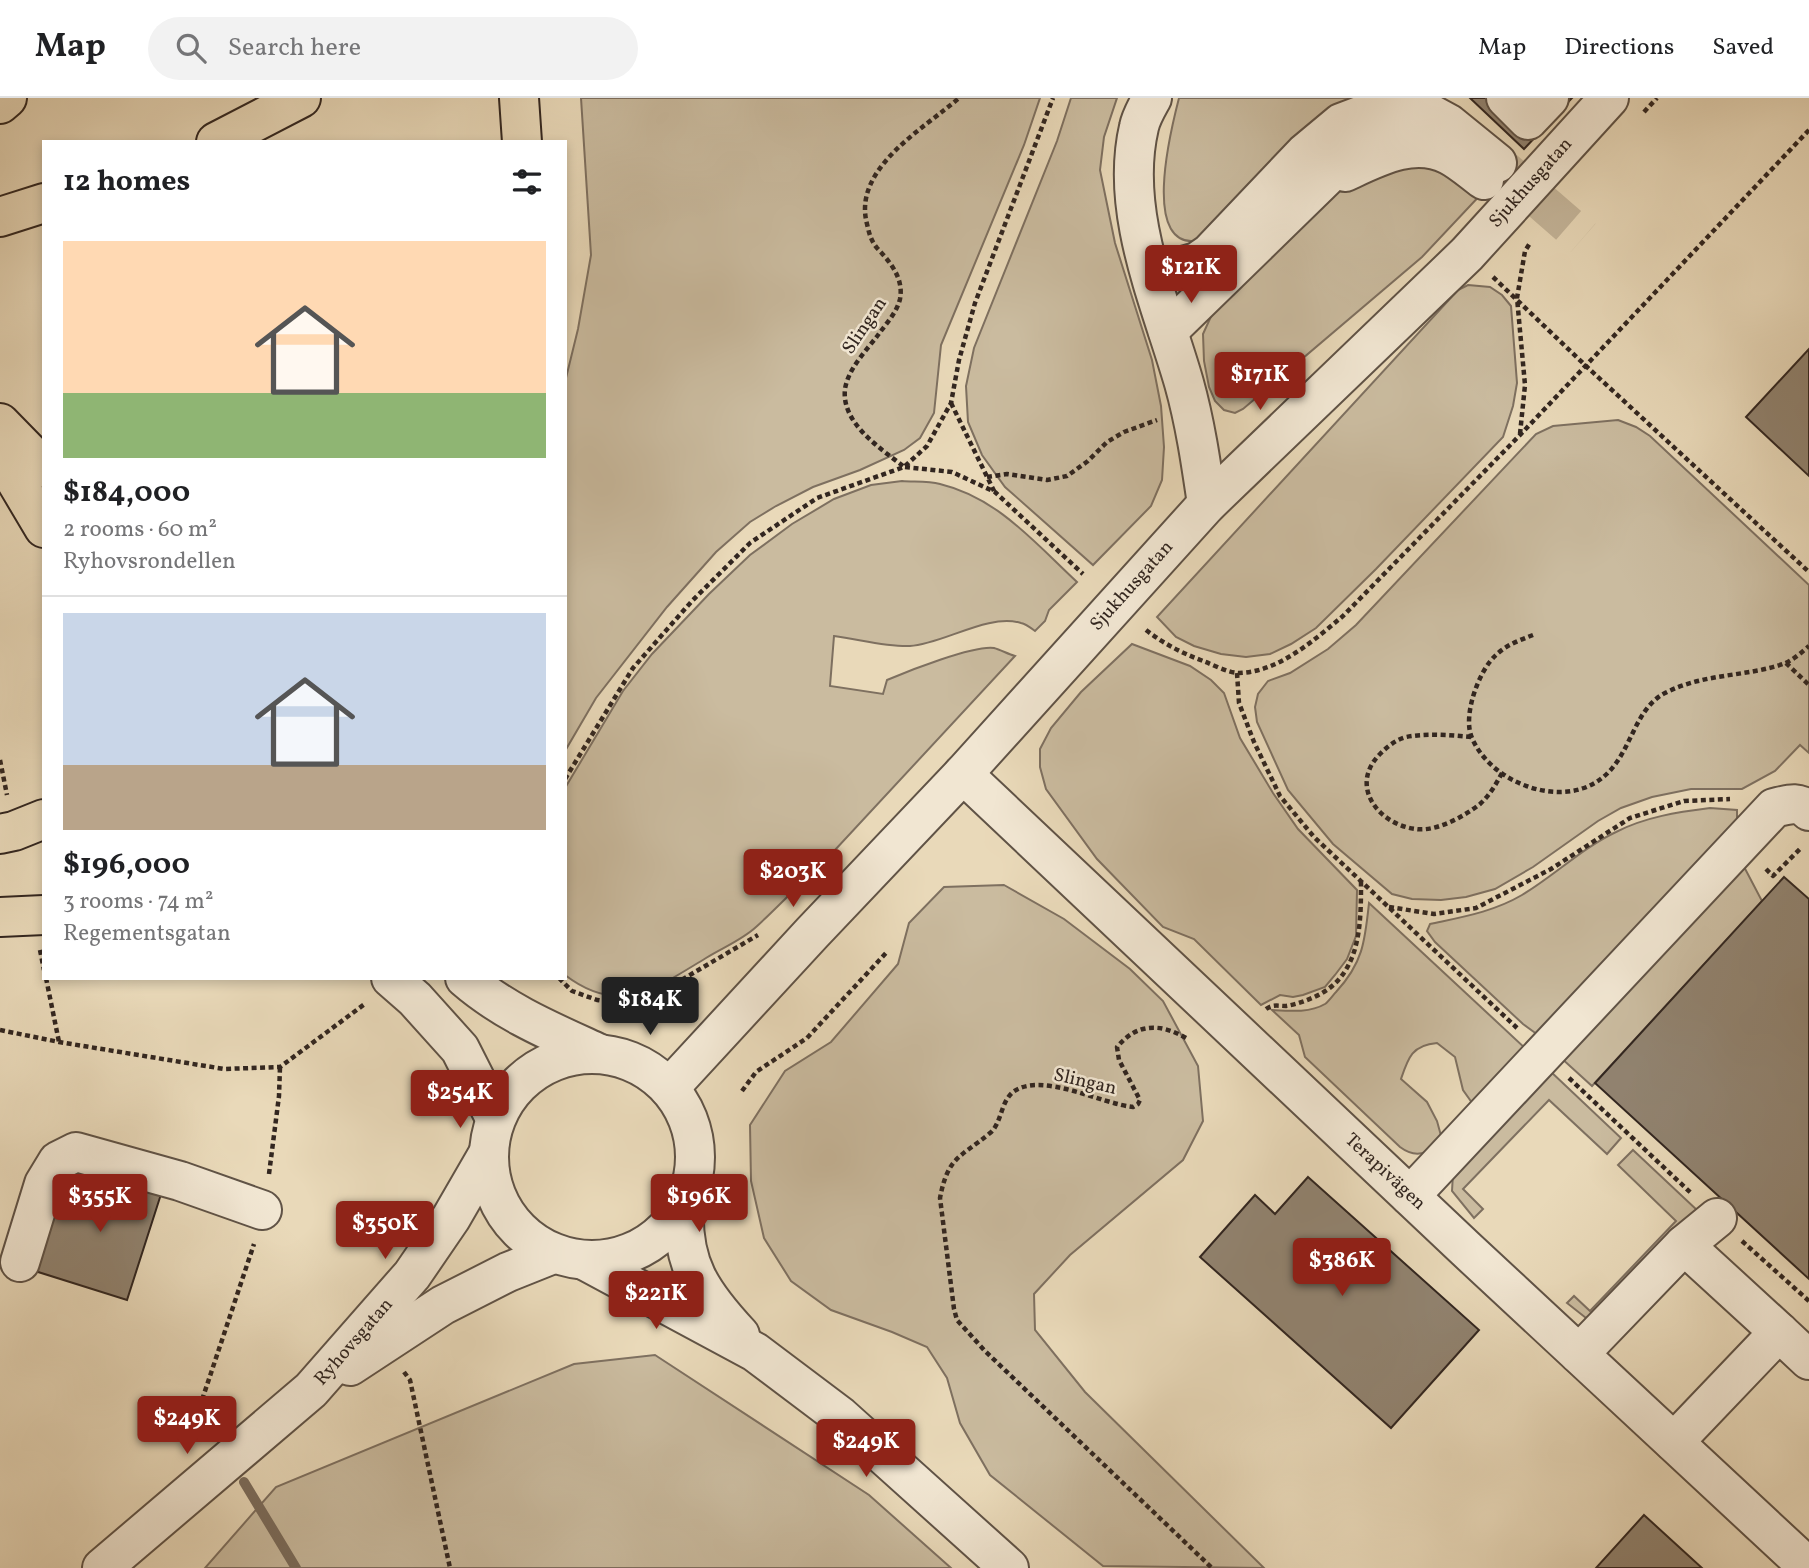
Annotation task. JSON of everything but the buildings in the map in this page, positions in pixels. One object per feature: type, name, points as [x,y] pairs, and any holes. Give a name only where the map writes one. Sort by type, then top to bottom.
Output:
[{"type":"main road","points":[[0,104],[6,98]]},
{"type":"main road","points":[[220,140],[302,98]]},
{"type":"main road","points":[[519,98],[522,140]]},
{"type":"main road","points":[[0,217],[42,204]]},
{"type":"main road","points":[[0,423],[42,466]]},
{"type":"main road","points":[[0,454],[42,525]]},
{"type":"main road","points":[[0,834],[42,820]]},
{"type":"main road","points":[[0,917],[42,915]]},
{"type":"street","points":[[1152,98],[1139,125],[1134,170],[1134,204],[1190,410],[1207,504]]},
{"type":"street","points":[[1506,98],[1528,120],[1549,98]]},
{"type":"street","points":[[1152,275],[1197,262],[1306,153],[1341,123],[1391,105],[1429,113],[1449,124],[1492,172],[1427,147],[1388,152],[1315,186]]},
{"type":"street","points":[[1168,331],[1366,138],[1391,105]]},
{"type":"street","name":"Sjukhusgatan","points":[[669,1088],[963,774],[1207,504],[1467,254],[1624,108]]},
{"type":"street","name":"Terapivägen","points":[[963,774],[1809,1568]]},
{"type":"street","points":[[1410,1196],[1543,1053],[1791,809]]},
{"type":"street","points":[[467,980],[481,992],[536,1025],[598,1053],[625,1058],[649,1070],[669,1088],[687,1115],[695,1144],[694,1176],[684,1205],[682,1231],[686,1253],[701,1286],[719,1312],[755,1352]]},
{"type":"street","points":[[379,990],[415,999],[460,1049],[495,1118]]},
{"type":"street","points":[[598,1053],[566,1056],[536,1069],[512,1090],[495,1118],[488,1154],[492,1186],[505,1214],[526,1238],[666,1302],[755,1352],[840,1416],[1009,1568]]},
{"type":"street","points":[[20,1262],[44,1184],[58,1161],[76,1152],[180,1181],[262,1210]]},
{"type":"street","name":"Ryhovsgatan","points":[[311,1390],[412,1275],[451,1218],[488,1154]]},
{"type":"street","points":[[569,1257],[614,1259],[642,1248],[666,1230],[684,1205]]},
{"type":"street","points":[[1579,1354],[1684,1245],[1717,1218]]},
{"type":"street","points":[[1684,1245],[1809,1360]]},
{"type":"street","name":"Ryhovsgatan","points":[[102,1568],[311,1390],[443,1305],[508,1272],[569,1257]]},
{"type":"street","points":[[1674,1442],[1779,1332]]},
{"type":"path","name":"Slingan","points":[[904,467],[877,446],[848,414],[845,389],[855,365],[900,301],[901,283],[890,263],[872,242],[864,214],[869,189],[887,158],[912,134],[959,98]]},
{"type":"path","points":[[567,776],[633,668],[692,601],[750,543],[817,498],[904,467],[928,446],[950,403],[975,303],[1053,98]]},
{"type":"path","points":[[1624,108],[1657,98]]},
{"type":"path","points":[[1146,630],[1165,645],[1237,673],[1262,669],[1290,655],[1343,616],[1520,435],[1809,130]]},
{"type":"path","points":[[1520,435],[1525,385],[1517,298],[1525,251],[1536,233]]},
{"type":"path","points":[[1467,254],[1809,572]]},
{"type":"path","points":[[950,403],[995,492]]},
{"type":"path","points":[[987,477],[1007,474],[1047,480],[1067,476],[1088,461],[1107,442],[1124,432],[1190,410]]},
{"type":"path","points":[[904,467],[952,472],[995,492],[1083,573]]},
{"type":"path","points":[[1533,635],[1513,643],[1495,655],[1482,673],[1469,717],[1471,737],[1483,756],[1502,773],[1518,783],[1538,790],[1559,792],[1583,788],[1603,778],[1618,764],[1649,706],[1662,694],[1722,674],[1786,663],[1809,646]]},
{"type":"path","points":[[1786,663],[1809,685]]},
{"type":"path","points":[[1237,673],[1239,703],[1254,742],[1280,796],[1314,836],[1717,1218],[1809,1301]]},
{"type":"path","points":[[1471,737],[1426,735],[1404,738],[1389,745],[1374,760],[1367,775],[1366,792],[1375,809],[1398,825],[1419,830],[1440,826],[1479,804],[1502,773]]},
{"type":"path","points":[[0,760],[8,797]]},
{"type":"path","points":[[1388,907],[1434,914],[1476,908],[1551,869],[1630,818],[1684,801],[1742,799],[1791,809]]},
{"type":"path","name":"Slingan","points":[[1212,1568],[985,1351],[957,1320],[940,1198],[943,1181],[953,1160],[996,1128],[1001,1109],[1012,1093],[1027,1086],[1050,1087],[1133,1107],[1138,1104],[1140,1100],[1119,1060],[1116,1047],[1126,1035],[1140,1028],[1172,1030],[1192,1042],[1211,1041],[1272,1005],[1287,1006],[1313,998],[1334,985],[1355,954],[1361,917],[1361,882]]},
{"type":"path","points":[[561,980],[572,991],[597,1000],[626,1004],[649,999],[758,935],[766,926]]},
{"type":"path","points":[[742,1091],[756,1072],[807,1038],[886,953]]},
{"type":"path","points":[[46,980],[59,1042]]},
{"type":"path","points":[[0,1030],[224,1069],[280,1067],[379,990]]},
{"type":"path","points":[[198,1485],[182,1462],[249,1262],[262,1210],[279,1096],[280,1067]]},
{"type":"path","points":[[384,1345],[410,1380],[450,1568]]},
{"type":"shaded area","points":[[581,98],[1040,98],[1024,145],[941,345],[934,413],[920,438],[904,450],[813,487],[750,522],[716,552],[667,607],[596,698],[567,748],[567,374],[591,255]]},
{"type":"shaded area","points":[[1071,98],[1117,98],[1104,137],[1100,170],[1115,243],[1152,360],[1161,406],[1164,447],[1162,480],[1151,506],[1093,565],[1005,487],[982,455],[968,422],[966,386],[974,348],[1057,141]]},
{"type":"shaded area","points":[[1179,98],[1352,98],[1320,117],[1202,240],[1183,239],[1171,228],[1165,210],[1166,161]]},
{"type":"shaded area","points":[[1424,160],[1485,190],[1422,257],[1243,409],[1235,413],[1224,410],[1215,401],[1209,387],[1204,361],[1203,334],[1213,312],[1307,212],[1362,174]]},
{"type":"shaded area","points":[[1468,285],[1490,287],[1502,295],[1511,306],[1517,383],[1503,437],[1316,628],[1291,644],[1270,654],[1246,657],[1221,654],[1176,637],[1157,617],[1458,290]]},
{"type":"shaded area","points":[[1618,420],[1650,436],[1809,585],[1809,753],[1800,745],[1775,771],[1742,789],[1691,789],[1652,797],[1621,808],[1495,889],[1441,900],[1412,899],[1392,894],[1333,844],[1288,790],[1257,722],[1255,707],[1258,694],[1268,681],[1290,673],[1328,649],[1356,625],[1536,434],[1553,426]]},
{"type":"shaded area","points":[[902,481],[926,482],[961,491],[998,511],[1077,582],[1049,610],[1045,621],[1035,631],[1021,623],[994,622],[910,646],[834,636],[830,686],[883,694],[887,680],[957,654],[994,648],[1015,656],[822,864],[745,936],[671,979],[637,994],[603,994],[585,988],[567,976],[567,785],[623,691],[652,654],[709,594],[750,555],[792,524],[834,499],[871,485]]},
{"type":"shaded area","points":[[1132,644],[1190,666],[1224,693],[1240,738],[1273,793],[1298,829],[1357,890],[1356,936],[1347,959],[1325,987],[1293,997],[1280,995],[1261,1005],[1194,939],[1163,927],[1097,859],[1046,789],[1040,767],[1040,749],[1051,728],[1081,692]]},
{"type":"shaded area","points":[[1710,808],[1737,810],[1737,826],[1538,1035],[1435,942],[1427,931],[1430,924],[1477,913],[1511,901],[1591,846],[1638,822]]},
{"type":"shaded area","points":[[1741,861],[1762,901],[1592,1086],[1560,1057]]},
{"type":"shaded area","points":[[1004,885],[1064,919],[1130,969],[1163,1001],[1198,1066],[1203,1121],[1183,1160],[1070,1255],[1034,1294],[1035,1330],[1085,1392],[1264,1568],[1103,1566],[990,1475],[960,1423],[947,1378],[927,1347],[831,1310],[791,1281],[764,1238],[751,1181],[750,1125],[785,1071],[831,1042],[898,964],[909,923],[944,887]]},
{"type":"shaded area","points":[[1369,903],[1526,1049],[1475,1107],[1463,1090],[1455,1057],[1437,1043],[1422,1047],[1412,1054],[1401,1079],[1427,1102],[1437,1121],[1443,1143],[1422,1153],[1411,1153],[1400,1147],[1305,1057],[1299,1035],[1272,1010],[1306,1010],[1319,1007],[1329,1000],[1357,961],[1364,940]]},
{"type":"shaded area","points":[[1549,1070],[1621,1138],[1607,1154],[1549,1100],[1463,1189],[1483,1209],[1474,1218],[1452,1191],[1453,1174]]},
{"type":"shaded area","points":[[1633,1150],[1698,1211],[1597,1316],[1586,1318],[1567,1303],[1574,1296],[1590,1311],[1676,1221],[1618,1165]]},
{"type":"shaded area","points":[[655,1355],[869,1495],[951,1568],[205,1568],[276,1487],[574,1364]]},
{"type":"waterway","points":[[244,1482],[296,1568]]},
{"type":"tunnel","points":[[1497,163],[1583,238]]}]
